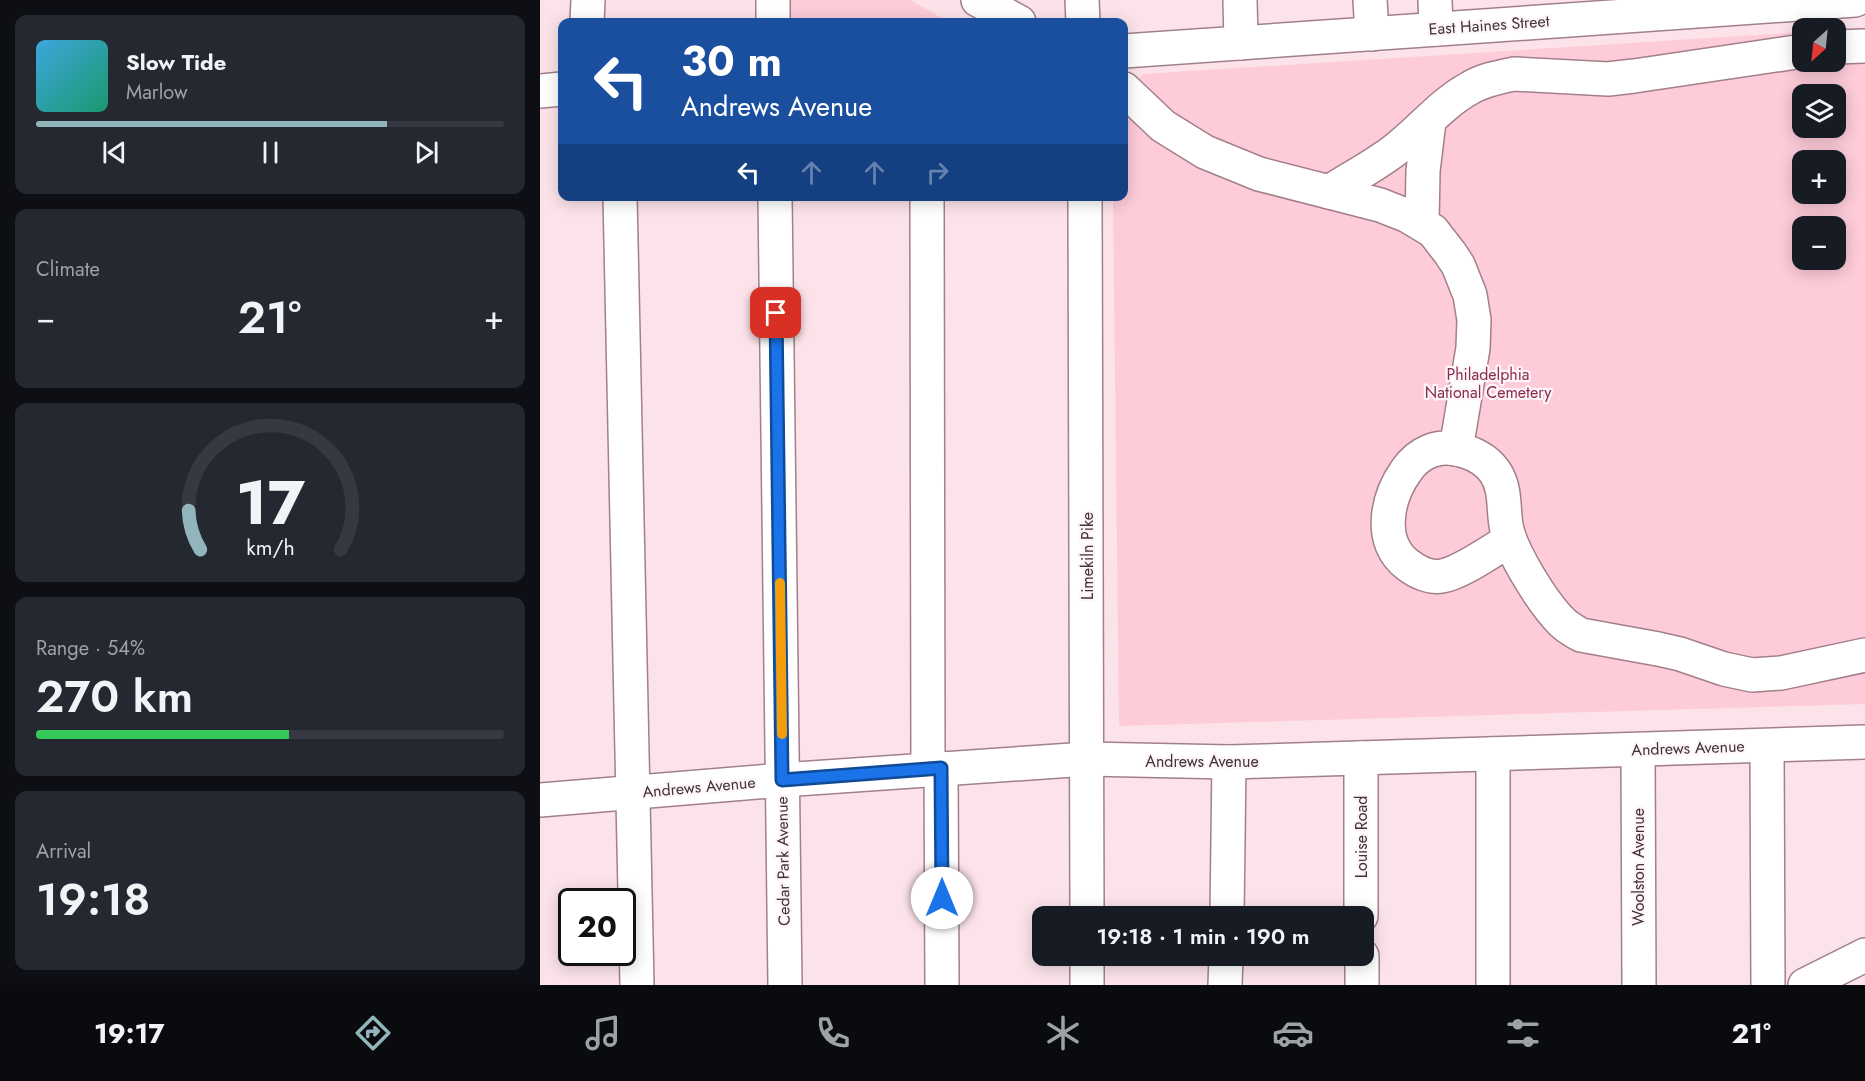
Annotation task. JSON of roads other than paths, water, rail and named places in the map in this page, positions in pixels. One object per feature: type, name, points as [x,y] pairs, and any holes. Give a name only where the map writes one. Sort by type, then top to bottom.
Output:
[{"type":"street","points":[[587,18],[588,0]]},
{"type":"street","points":[[773,0],[773,18]]},
{"type":"street","points":[[978,0],[1012,18]]},
{"type":"street","points":[[1082,0],[1083,18]]},
{"type":"street","points":[[1240,0],[1241,43]]},
{"type":"street","points":[[1370,0],[1372,34]]},
{"type":"street","name":"East Haines Street","points":[[1128,51],[1372,34],[1436,15],[1855,0]]},
{"type":"street","points":[[1846,46],[1865,46]]},
{"type":"street","points":[[1329,192],[1374,165],[1400,146],[1445,106],[1471,87],[1498,77],[1514,74],[1608,78],[1634,76],[1792,53]]},
{"type":"street","points":[[540,91],[558,89]]},
{"type":"street","points":[[1128,93],[1163,126],[1205,152],[1259,174],[1380,205],[1433,231],[1458,265],[1473,306],[1475,333],[1456,449]]},
{"type":"street","points":[[1422,224],[1423,171],[1430,121]]},
{"type":"street","points":[[620,201],[637,985]]},
{"type":"street","name":"Cedar Park Avenue","points":[[775,201],[785,985]]},
{"type":"street","points":[[927,201],[935,769],[942,985]]},
{"type":"street","name":"Limekiln Pike","points":[[1085,201],[1087,906]]},
{"type":"street","points":[[1510,540],[1451,574],[1440,577],[1428,576],[1414,570],[1392,548],[1388,533],[1388,520],[1398,484],[1405,472],[1419,457],[1431,450],[1456,449],[1490,465],[1502,490],[1506,526],[1520,561],[1554,612],[1572,630],[1581,635],[1658,649],[1738,673],[1752,675],[1781,673],[1865,654]]},
{"type":"street","name":"Andrews Avenue","points":[[540,800],[782,780],[1088,759],[1229,762],[1865,742]]},
{"type":"street","points":[[1767,746],[1768,985]]},
{"type":"street","name":"Woolston Avenue","points":[[1638,750],[1639,985]]},
{"type":"street","points":[[1493,754],[1493,985]]},
{"type":"street","name":"Louise Road","points":[[1361,758],[1362,906]]},
{"type":"street","points":[[1227,906],[1229,762]]},
{"type":"street","points":[[1805,985],[1865,955]]},
{"type":"street","points":[[1087,966],[1087,985]]},
{"type":"street","points":[[1226,966],[1226,985]]},
{"type":"street","points":[[1362,966],[1362,985]]},
{"type":"park label","name":"Philadelphia National Cemetery","points":[[1488,383]]}]
